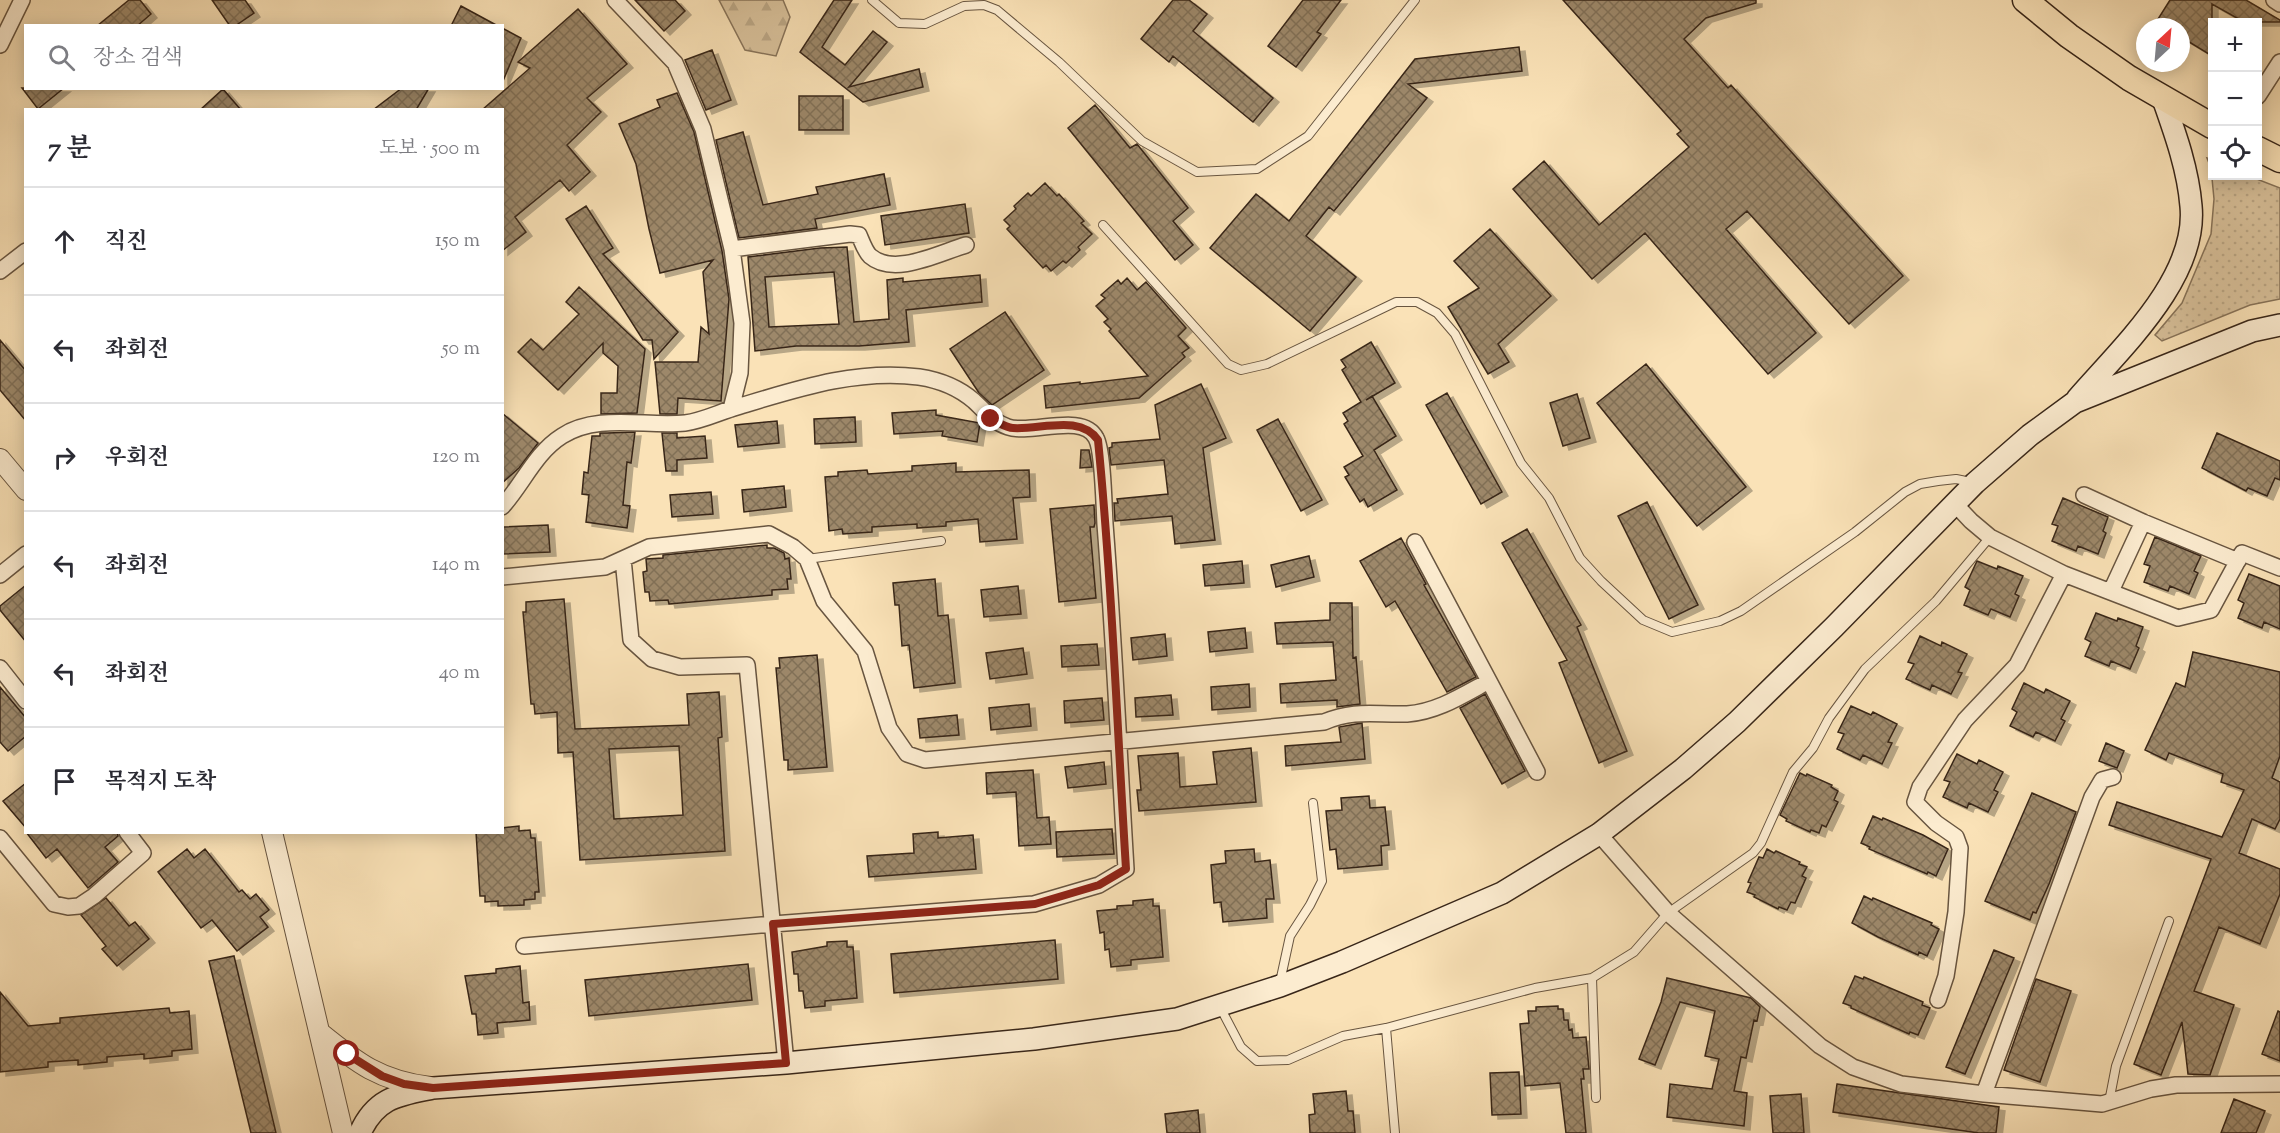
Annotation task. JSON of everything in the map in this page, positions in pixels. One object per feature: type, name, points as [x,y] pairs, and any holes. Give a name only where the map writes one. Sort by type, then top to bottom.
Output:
[{"type":"main road","points":[[2025,0],[2069,36],[2128,78],[2208,124]]},
{"type":"main road","points":[[360,1133],[377,1108],[395,1096],[433,1088],[786,1063],[1034,1039],[1177,1018],[1280,986],[1502,893],[1599,834],[1683,769],[1737,722],[1975,483],[2030,435],[2075,402],[2163,297],[2179,269],[2188,242],[2192,207],[2181,153],[2163,99]]},
{"type":"main road","points":[[2262,151],[2280,160]]},
{"type":"main road","points":[[2075,402],[2252,331],[2280,325]]},
{"type":"street","points":[[0,45],[22,0]]},
{"type":"street","points":[[615,0],[675,63],[703,129],[732,249],[742,323],[740,374],[731,409]]},
{"type":"street","points":[[2274,0],[2280,4]]},
{"type":"street","points":[[2262,90],[2280,62]]},
{"type":"street","points":[[732,249],[850,234],[859,235],[868,254],[880,263],[898,266],[966,245]]},
{"type":"street","points":[[0,271],[24,253]]},
{"type":"street","points":[[504,504],[539,458],[561,436],[585,425],[605,423],[655,425],[689,422],[845,377],[919,377],[944,383],[972,400],[991,419],[1011,428],[1079,425],[1092,431],[1098,440],[1116,660],[1118,742],[1126,869],[1099,885],[1035,904],[524,946]]},
{"type":"street","points":[[0,459],[24,488]]},
{"type":"street","points":[[2084,495],[2238,561]]},
{"type":"street","points":[[1955,504],[1990,537],[2064,574],[2178,618],[2211,610],[2242,553],[2280,568]]},
{"type":"street","points":[[2111,591],[2143,522]]},
{"type":"street","points":[[504,577],[605,567],[648,548],[769,534],[793,547],[807,559],[824,601],[866,651],[889,728],[907,754],[925,760],[1324,722],[1340,716],[1369,712],[1408,714],[1445,705],[1489,681]]},
{"type":"street","points":[[1414,542],[1537,772]]},
{"type":"street","points":[[0,575],[24,556]]},
{"type":"street","points":[[623,559],[631,640],[652,659],[680,667],[747,665],[786,1063]]},
{"type":"street","points":[[1938,1000],[1946,976],[1956,912],[1960,848],[1956,837],[1936,823],[1915,802],[1920,787],[1965,720],[2017,665],[2064,574]]},
{"type":"street","points":[[0,668],[24,698]]},
{"type":"street","points":[[1984,1094],[2092,797],[2102,780],[2112,777]]},
{"type":"street","points":[[0,838],[54,904],[68,907],[79,906],[94,896],[143,853],[129,834]]},
{"type":"street","points":[[272,834],[343,1133]]},
{"type":"street","points":[[1599,834],[1668,913],[1820,1046],[1853,1067],[1901,1084],[2102,1104],[2151,1089],[2176,1085],[2280,1084]]},
{"type":"street","points":[[319,1032],[347,1054],[382,1076],[404,1084],[433,1088]]},
{"type":"lane","points":[[872,0],[898,23],[925,24],[964,6],[984,5],[997,10],[1059,62],[1142,141],[1197,172],[1257,170],[1308,136],[1415,0]]},
{"type":"lane","points":[[1103,225],[1228,364],[1241,370],[1267,364],[1396,302],[1417,302],[1437,313],[1455,334],[1521,464],[1549,498],[1580,558],[1643,620],[1672,632],[1720,621],[1741,611],[1838,544],[1905,492],[1920,484],[1956,479],[1975,483]]},
{"type":"lane","points":[[1219,1006],[1241,1047],[1257,1061],[1288,1060],[1343,1036],[1386,1028],[1535,988],[1592,978],[1634,952],[1668,913],[1753,853],[1761,843],[1793,772],[1813,748],[1829,718],[1865,669],[1936,601],[1990,537]]},
{"type":"lane","points":[[807,559],[940,542]]},
{"type":"lane","points":[[1280,986],[1290,936],[1322,881],[1313,803]]},
{"type":"lane","points":[[2109,1102],[2116,1066],[2169,921]]},
{"type":"lane","points":[[1592,978],[1596,1098]]},
{"type":"lane","points":[[1386,1028],[1395,1133]]},
{"type":"green space","points":[[719,0],[783,0],[790,17],[776,56],[745,50]]},
{"type":"green space","points":[[2212,180],[2259,180],[2280,188],[2280,299],[2250,305],[2162,341],[2155,335],[2182,303],[2211,234],[2214,199]]},
{"type":"building","points":[[129,0],[140,0],[151,14],[139,24],[99,24]]},
{"type":"building","points":[[212,0],[245,0],[254,13],[238,24],[229,24]]},
{"type":"building","points":[[635,0],[675,0],[685,11],[664,31]]},
{"type":"building","points":[[834,0],[852,0],[822,47],[845,65],[873,31],[887,42],[849,87],[919,69],[923,87],[863,102],[800,52]]},
{"type":"building","points":[[1173,0],[1189,0],[1207,14],[1193,31],[1273,98],[1253,122],[1173,56],[1169,62],[1141,39]]},
{"type":"building","points":[[1303,0],[1341,0],[1317,32],[1321,34],[1296,67],[1268,46]]},
{"type":"building","points":[[1563,0],[1756,0],[1756,3],[1706,18],[1684,39],[1728,88],[1731,85],[1903,276],[1849,324],[1747,211],[1726,229],[1816,333],[1768,374],[1645,233],[1592,279],[1513,189],[1544,161],[1599,225],[1689,147],[1677,134],[1681,131]]},
{"type":"building","points":[[2170,0],[2246,0],[2280,22],[2262,22],[2262,18],[2237,18],[2212,4],[2212,18],[2208,18],[2208,54],[2190,43],[2190,18],[2159,18]]},
{"type":"building","points":[[461,6],[494,24],[452,24]]},
{"type":"building","points":[[578,9],[627,64],[587,98],[601,112],[567,145],[590,172],[569,191],[560,180],[515,217],[526,232],[504,249],[504,108],[484,108],[530,68],[518,62]]},
{"type":"building","points":[[504,29],[521,38],[504,79]]},
{"type":"building","points":[[1519,47],[1522,71],[1408,84],[1427,98],[1334,211],[1329,207],[1306,236],[1356,277],[1310,331],[1210,248],[1256,194],[1289,221],[1415,59]]},
{"type":"building","points":[[712,50],[731,100],[706,110],[685,60]]},
{"type":"building","points":[[22,88],[24,90],[62,90],[39,108]]},
{"type":"building","points":[[224,90],[239,108],[202,108]]},
{"type":"building","points":[[399,90],[428,90],[417,108],[376,108]]},
{"type":"building","points":[[677,93],[694,132],[722,251],[729,299],[721,401],[678,398],[677,414],[660,414],[655,362],[698,362],[701,327],[709,334],[703,272],[713,260],[660,273],[636,164],[619,124],[660,107],[657,100]]},
{"type":"building","points":[[799,96],[843,96],[843,130],[799,130]]},
{"type":"building","points":[[1095,105],[1130,148],[1137,144],[1188,208],[1173,221],[1193,245],[1175,260],[1068,128]]},
{"type":"building","points":[[743,132],[763,205],[818,194],[816,187],[884,174],[890,205],[815,219],[817,228],[739,238],[716,140]]},
{"type":"building","points":[[1045,183],[1057,196],[1059,194],[1084,221],[1081,223],[1092,234],[1066,263],[1063,261],[1051,271],[1046,265],[1043,268],[1007,229],[1010,226],[1004,220],[1016,209],[1014,206],[1028,193],[1031,196]]},
{"type":"building","points":[[965,204],[969,233],[885,245],[881,216]]},
{"type":"building","points":[[586,206],[613,248],[603,254],[678,332],[654,359],[652,340],[643,340],[566,219]]},
{"type":"building","points":[[1490,229],[1551,296],[1498,344],[1509,362],[1488,374],[1448,307],[1479,288],[1454,261]]},
{"type":"building","points":[[847,247],[854,322],[889,319],[887,280],[903,278],[903,282],[980,275],[982,302],[906,310],[909,342],[859,346],[796,346],[755,351],[748,257]],"holes":[[[834,272],[839,324],[769,327],[765,277]]]},
{"type":"building","points":[[1127,278],[1137,290],[1146,282],[1186,328],[1178,336],[1189,348],[1182,353],[1185,357],[1139,398],[1046,408],[1044,386],[1148,376],[1109,331],[1111,329],[1104,322],[1108,319],[1096,306],[1105,298],[1101,295],[1118,280],[1121,284]]},
{"type":"building","points":[[579,287],[645,349],[637,413],[601,414],[601,393],[617,393],[618,366],[603,353],[603,343],[558,390],[518,352],[531,339],[543,350],[579,314],[566,302]]},
{"type":"building","points":[[1005,312],[1044,370],[992,405],[979,393],[950,349]]},
{"type":"building","points":[[0,340],[24,369],[24,419],[0,390]]},
{"type":"building","points":[[1371,342],[1395,383],[1372,396],[1396,436],[1374,450],[1397,490],[1368,507],[1364,499],[1360,502],[1345,477],[1349,475],[1344,467],[1363,456],[1344,424],[1348,421],[1343,413],[1361,402],[1342,370],[1346,367],[1341,360]]},
{"type":"building","points":[[1646,364],[1746,487],[1697,526],[1597,403]]},
{"type":"building","points":[[1201,384],[1226,438],[1203,448],[1215,540],[1175,544],[1172,516],[1115,521],[1114,503],[1118,503],[1117,499],[1168,494],[1164,460],[1111,465],[1109,448],[1112,447],[1112,443],[1160,439],[1155,405]]},
{"type":"building","points":[[1447,393],[1502,492],[1481,504],[1426,405]]},
{"type":"building","points":[[1577,394],[1590,438],[1563,446],[1550,403]]},
{"type":"building","points":[[936,410],[936,415],[980,423],[977,442],[942,436],[943,431],[894,434],[892,413]]},
{"type":"building","points":[[504,415],[538,443],[519,468],[504,481]]},
{"type":"building","points":[[855,417],[856,442],[815,444],[814,419]]},
{"type":"building","points":[[1278,419],[1322,500],[1301,511],[1257,430]]},
{"type":"building","points":[[777,421],[779,443],[738,447],[735,425]]},
{"type":"building","points":[[635,432],[631,463],[627,462],[623,505],[630,506],[627,528],[586,522],[589,495],[582,494],[584,472],[588,473],[592,436],[600,436],[600,433]]},
{"type":"building","points":[[662,433],[677,433],[677,438],[705,436],[707,458],[677,460],[677,471],[666,471]]},
{"type":"building","points":[[2217,433],[2280,461],[2280,480],[2275,478],[2267,496],[2248,488],[2246,491],[2202,468]]},
{"type":"building","points":[[1081,450],[1089,450],[1092,467],[1080,468]]},
{"type":"building","points":[[956,463],[956,472],[1029,470],[1030,497],[1013,498],[1017,539],[980,542],[978,519],[946,522],[946,526],[917,528],[917,524],[872,527],[872,532],[843,534],[842,529],[829,531],[825,477],[838,476],[838,472],[867,470],[868,474],[912,471],[912,466]]},
{"type":"building","points":[[784,486],[786,507],[744,512],[742,490]]},
{"type":"building","points":[[711,492],[713,514],[672,517],[670,495]]},
{"type":"building","points":[[2063,498],[2108,517],[2103,531],[2106,533],[2098,554],[2078,546],[2076,551],[2052,541],[2058,526],[2052,524]]},
{"type":"building","points":[[1647,502],[1698,605],[1669,619],[1618,516]]},
{"type":"building","points":[[1094,505],[1095,523],[1094,527],[1090,527],[1096,598],[1059,602],[1050,509]]},
{"type":"building","points":[[548,525],[550,552],[504,554],[504,527]]},
{"type":"building","points":[[1527,529],[1581,625],[1577,627],[1627,751],[1599,763],[1559,663],[1567,660],[1502,543]]},
{"type":"building","points":[[2155,537],[2201,556],[2194,571],[2198,573],[2189,594],[2170,586],[2168,591],[2144,582],[2150,566],[2144,564]]},
{"type":"building","points":[[1401,538],[1426,584],[1424,585],[1476,677],[1447,692],[1395,601],[1386,607],[1360,561]]},
{"type":"building","points":[[767,545],[767,548],[774,548],[784,553],[785,559],[789,558],[791,579],[787,579],[788,589],[772,590],[772,595],[669,604],[668,600],[650,601],[649,592],[645,592],[643,572],[647,571],[646,559],[663,558],[663,555]]},
{"type":"building","points":[[1309,556],[1314,577],[1276,587],[1271,565]]},
{"type":"building","points":[[1242,561],[1244,583],[1205,586],[1203,565]]},
{"type":"building","points":[[1977,561],[2023,576],[2015,594],[2019,596],[2010,617],[1991,609],[1988,615],[1964,605],[1970,590],[1965,587]]},
{"type":"building","points":[[2249,574],[2280,586],[2280,629],[2264,622],[2262,628],[2238,618],[2244,603],[2238,600]]},
{"type":"building","points":[[935,579],[938,616],[948,615],[955,683],[914,688],[909,645],[902,646],[899,605],[895,605],[893,583]]},
{"type":"building","points":[[1018,586],[1021,614],[984,617],[981,590]]},
{"type":"building","points":[[24,587],[24,640],[0,610],[0,606]]},
{"type":"building","points":[[564,599],[575,729],[689,725],[687,694],[719,692],[722,737],[718,738],[725,851],[580,860],[573,752],[558,753],[557,712],[535,714],[534,704],[531,704],[523,612],[526,612],[526,602]],"holes":[[[679,746],[683,815],[614,819],[609,749]]]},
{"type":"building","points":[[1330,603],[1352,603],[1353,658],[1356,657],[1360,704],[1337,707],[1337,700],[1281,703],[1280,684],[1336,680],[1333,642],[1277,644],[1275,623],[1330,620]]},
{"type":"building","points":[[2096,613],[2143,627],[2136,646],[2139,648],[2130,669],[2111,661],[2109,666],[2085,656],[2091,642],[2085,639]]},
{"type":"building","points":[[1245,628],[1247,648],[1210,652],[1208,632]]},
{"type":"building","points":[[1165,634],[1167,656],[1133,660],[1131,638]]},
{"type":"building","points":[[1920,636],[1941,646],[1942,642],[1967,654],[1958,672],[1962,673],[1951,694],[1932,685],[1930,690],[1906,679],[1914,664],[1908,662]]},
{"type":"building","points":[[1097,644],[1099,665],[1062,667],[1061,646]]},
{"type":"building","points":[[1023,648],[1027,674],[990,679],[986,653]]},
{"type":"building","points":[[2193,652],[2280,672],[2280,756],[2272,778],[2280,782],[2280,819],[2275,829],[2252,819],[2239,853],[2280,869],[2280,894],[2260,944],[2219,927],[2194,991],[2234,1005],[2210,1075],[2188,1074],[2182,1022],[2161,1075],[2134,1064],[2211,859],[2109,825],[2117,802],[2222,837],[2244,790],[2221,782],[2223,774],[2169,753],[2166,760],[2145,750],[2176,683],[2185,687]]},
{"type":"building","points":[[817,655],[827,767],[788,770],[788,760],[784,760],[776,668],[780,668],[779,658]]},
{"type":"building","points":[[2024,683],[2044,693],[2046,689],[2070,701],[2061,719],[2065,721],[2055,741],[2036,732],[2033,737],[2010,726],[2017,712],[2012,709]]},
{"type":"building","points":[[1249,684],[1250,707],[1212,710],[1211,687]]},
{"type":"building","points":[[0,687],[24,716],[24,738],[8,751],[0,742]]},
{"type":"building","points":[[1485,694],[1525,771],[1502,784],[1460,708]]},
{"type":"building","points":[[1171,695],[1173,715],[1136,717],[1135,698]]},
{"type":"building","points":[[1102,698],[1104,720],[1065,723],[1064,701]]},
{"type":"building","points":[[1029,704],[1031,726],[991,730],[989,708]]},
{"type":"building","points":[[1851,706],[1871,715],[1873,712],[1897,724],[1888,742],[1892,743],[1882,764],[1863,755],[1860,760],[1837,749],[1844,734],[1838,732]]},
{"type":"building","points":[[957,715],[959,735],[920,738],[918,719]]},
{"type":"building","points":[[1362,723],[1365,759],[1286,766],[1285,746],[1341,742],[1339,727]]},
{"type":"building","points":[[2106,743],[2124,751],[2117,768],[2099,761]]},
{"type":"building","points":[[1251,748],[1256,802],[1139,811],[1137,790],[1141,790],[1138,756],[1178,753],[1180,787],[1217,784],[1213,752]]},
{"type":"building","points":[[1957,754],[1977,764],[1979,760],[2003,772],[1994,790],[1998,792],[1988,812],[1969,803],[1967,808],[1943,797],[1950,782],[1944,780]]},
{"type":"building","points":[[1104,762],[1106,784],[1068,788],[1065,767]]},
{"type":"building","points":[[1033,770],[1037,818],[1049,817],[1051,844],[1019,846],[1016,792],[987,794],[986,773]]},
{"type":"building","points":[[1800,773],[1832,785],[1831,787],[1838,791],[1834,800],[1838,802],[1826,827],[1822,825],[1819,833],[1811,830],[1810,832],[1786,821],[1787,819],[1780,815]]},
{"type":"building","points":[[24,785],[24,826],[3,801]]},
{"type":"building","points":[[2032,793],[2076,812],[2049,884],[2036,913],[2033,912],[2030,920],[1985,901]]},
{"type":"building","points":[[1369,796],[1370,808],[1385,807],[1389,845],[1381,846],[1382,865],[1338,869],[1336,849],[1330,850],[1326,811],[1342,810],[1341,798]]},
{"type":"building","points":[[1873,816],[1923,835],[1948,849],[1936,876],[1869,849],[1870,847],[1861,843]]},
{"type":"building","points":[[519,826],[519,831],[530,830],[531,838],[535,838],[539,892],[535,892],[535,899],[524,900],[524,905],[498,906],[498,901],[485,902],[485,896],[480,896],[476,834],[504,834],[504,828]]},
{"type":"building","points":[[1112,829],[1114,854],[1057,857],[1056,832]]},
{"type":"building","points":[[938,832],[938,838],[973,835],[976,869],[869,877],[867,856],[914,853],[913,834]]},
{"type":"building","points":[[28,834],[118,834],[105,847],[118,862],[88,888],[57,849],[46,858]]},
{"type":"building","points":[[187,849],[194,858],[205,849],[239,892],[242,890],[250,899],[256,894],[269,910],[260,917],[268,927],[237,951],[212,920],[201,928],[158,872]]},
{"type":"building","points":[[1254,849],[1255,862],[1270,860],[1274,899],[1266,899],[1267,918],[1223,922],[1221,902],[1214,903],[1211,865],[1226,863],[1225,851]]},
{"type":"building","points":[[1767,849],[1774,853],[1776,851],[1807,867],[1802,876],[1806,878],[1795,903],[1791,902],[1787,910],[1779,907],[1778,909],[1747,892],[1751,883],[1748,882],[1759,857],[1763,858]]},
{"type":"building","points":[[1864,896],[1932,923],[1931,925],[1939,929],[1927,956],[1919,952],[1918,955],[1852,923]]},
{"type":"building","points":[[106,898],[129,926],[135,922],[149,939],[117,966],[102,949],[106,946],[81,915]]},
{"type":"building","points":[[1153,899],[1153,906],[1159,906],[1163,957],[1131,960],[1131,965],[1111,967],[1109,949],[1105,950],[1104,932],[1100,933],[1097,911],[1133,905],[1133,901]]},
{"type":"building","points":[[1055,940],[1058,979],[894,993],[891,954]]},
{"type":"building","points":[[847,941],[847,947],[853,947],[857,998],[825,1001],[825,1006],[805,1008],[803,991],[799,991],[798,974],[794,974],[792,952],[827,946],[827,942]]},
{"type":"building","points":[[1994,950],[2014,958],[1965,1074],[1946,1067]]},
{"type":"building","points":[[234,956],[276,1133],[251,1133],[209,961]]},
{"type":"building","points":[[748,964],[752,1000],[589,1016],[585,980]]},
{"type":"building","points":[[520,966],[523,1003],[529,1002],[530,1020],[497,1023],[498,1033],[478,1035],[476,1014],[472,1014],[465,976],[496,973],[496,969]]},
{"type":"building","points":[[1855,976],[1863,979],[1864,977],[1923,1002],[1922,1005],[1930,1008],[1918,1035],[1910,1032],[1909,1034],[1843,1003]]},
{"type":"building","points":[[1667,978],[1751,998],[1760,1007],[1757,1021],[1754,1020],[1746,1058],[1741,1057],[1734,1091],[1747,1093],[1744,1126],[1667,1117],[1670,1084],[1712,1089],[1719,1059],[1705,1056],[1715,1011],[1680,1002],[1655,1065],[1639,1059],[1661,1002]]},
{"type":"building","points":[[2036,979],[2071,991],[2040,1082],[2004,1070]]},
{"type":"building","points":[[0,992],[28,1026],[60,1023],[60,1018],[169,1008],[170,1013],[189,1011],[192,1049],[172,1051],[172,1056],[144,1059],[144,1054],[107,1057],[107,1062],[78,1065],[78,1060],[48,1062],[48,1067],[0,1072]]},
{"type":"building","points":[[1558,1006],[1558,1009],[1563,1009],[1564,1020],[1568,1020],[1573,1038],[1586,1037],[1589,1069],[1583,1069],[1584,1079],[1581,1079],[1586,1133],[1566,1133],[1560,1083],[1525,1086],[1520,1024],[1529,1023],[1528,1011],[1536,1011],[1536,1007]]},
{"type":"building","points":[[2278,1011],[2280,1012],[2280,1061],[2262,1054]]},
{"type":"building","points":[[1519,1072],[1521,1114],[1492,1115],[1490,1073]]},
{"type":"building","points":[[1837,1084],[1999,1107],[1996,1133],[1979,1133],[1833,1112]]},
{"type":"building","points":[[1346,1091],[1348,1111],[1353,1111],[1355,1133],[1310,1133],[1309,1115],[1315,1114],[1313,1094]]},
{"type":"building","points":[[1801,1094],[1804,1133],[1773,1133],[1770,1096]]},
{"type":"building","points":[[2234,1099],[2265,1111],[2256,1133],[2221,1133]]},
{"type":"building","points":[[1198,1110],[1200,1133],[1167,1133],[1165,1114]]},
{"type":"route","points":[[347,1054],[382,1076],[404,1084],[433,1088],[786,1063],[773,924],[1035,904],[1099,885],[1126,869],[1118,742],[1116,660],[1098,440],[1092,431],[1079,425],[1011,428],[991,419]]}]
